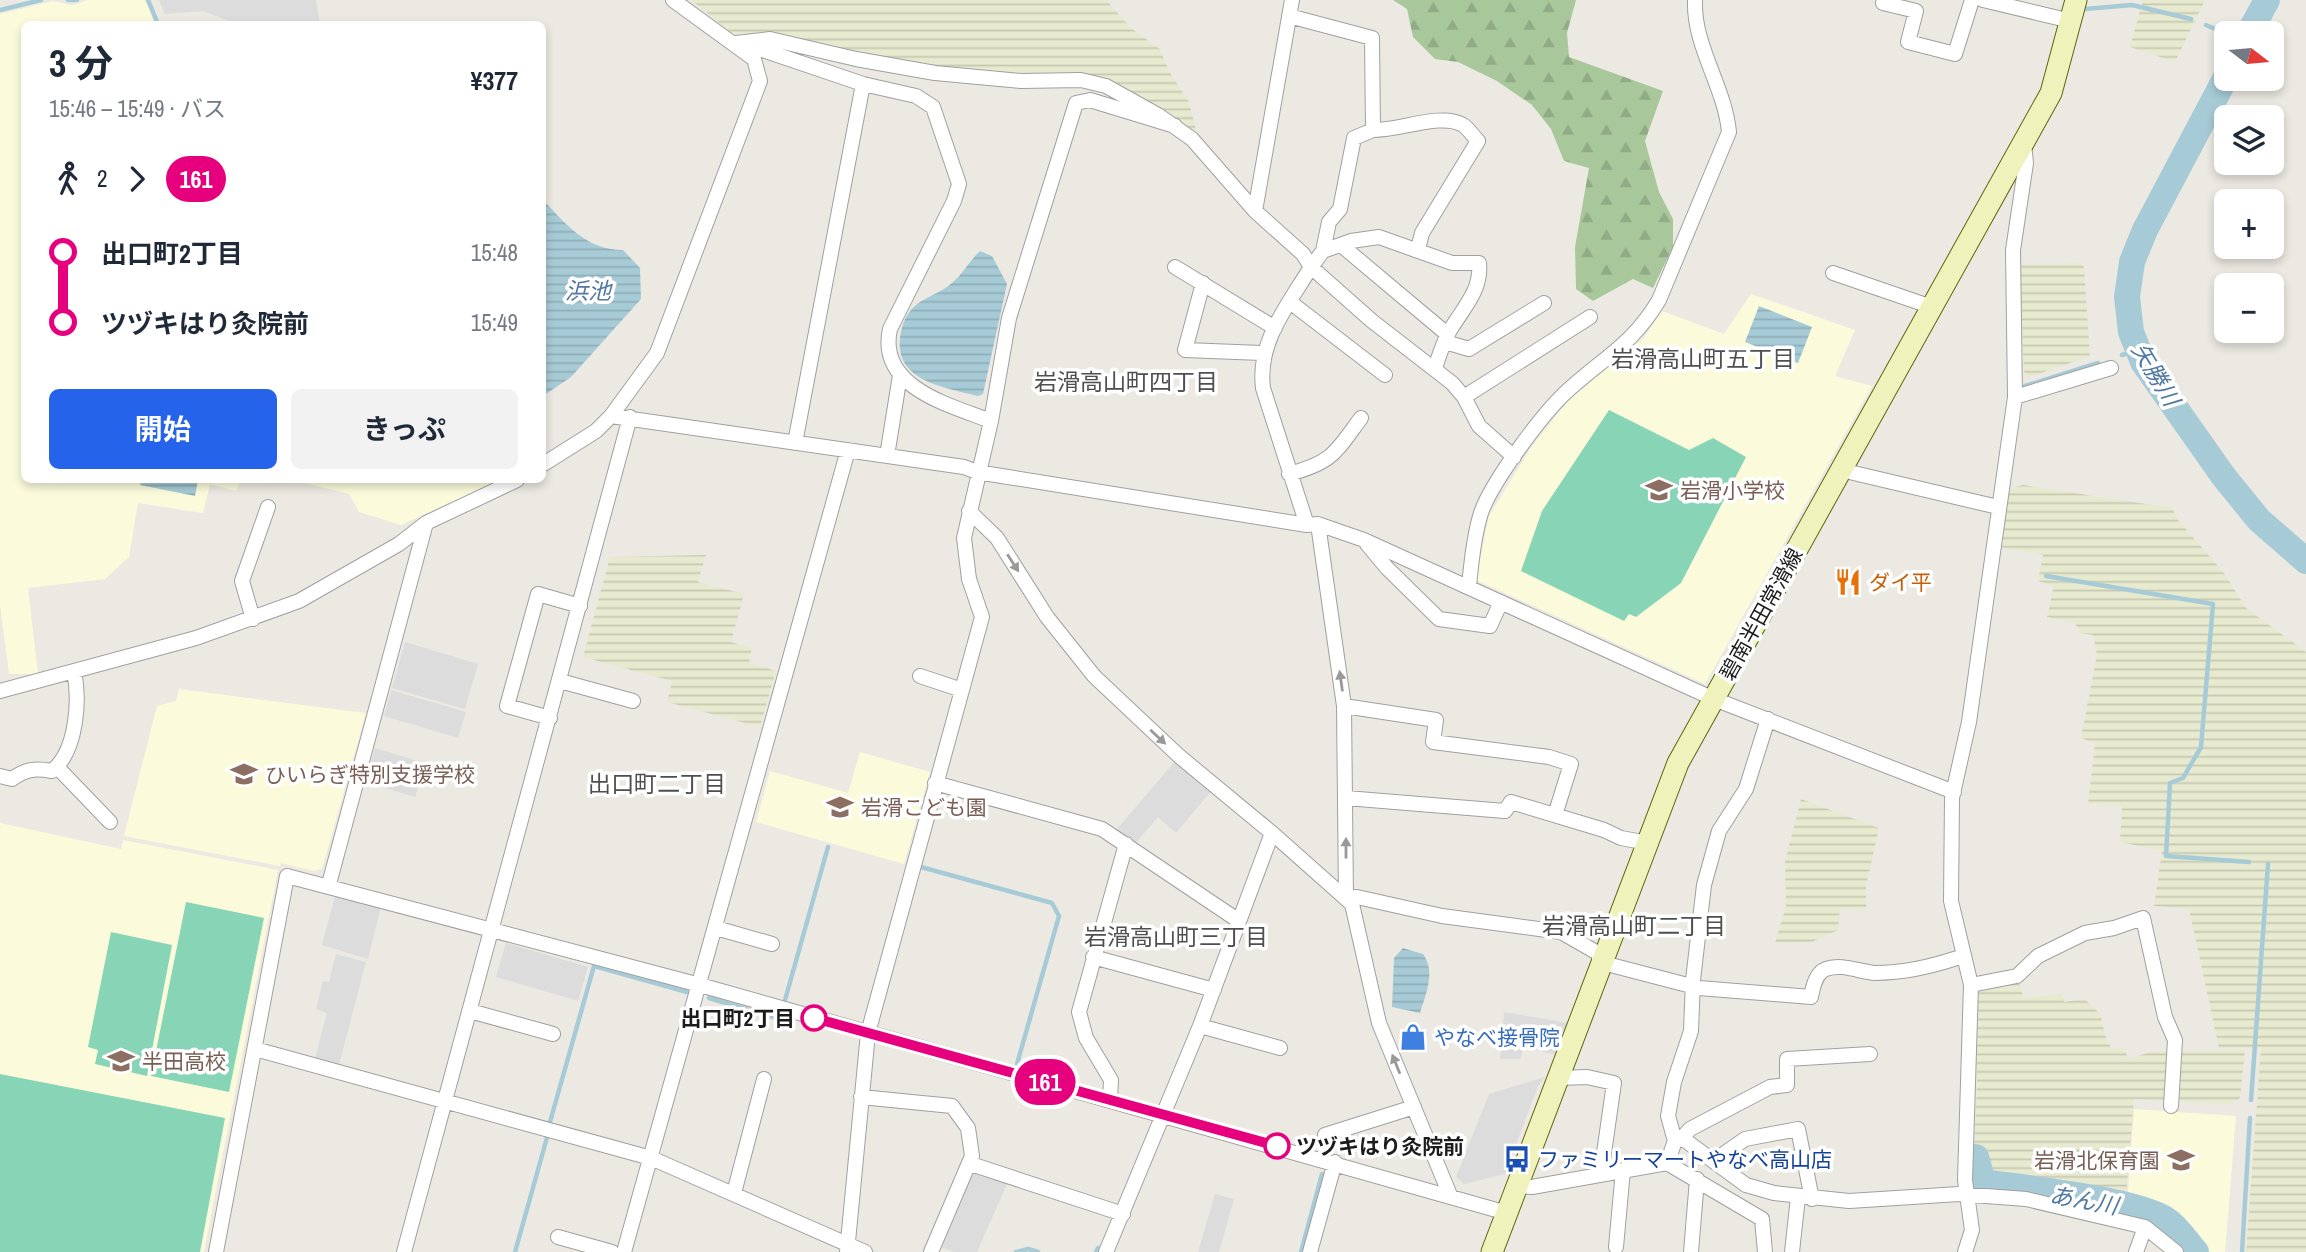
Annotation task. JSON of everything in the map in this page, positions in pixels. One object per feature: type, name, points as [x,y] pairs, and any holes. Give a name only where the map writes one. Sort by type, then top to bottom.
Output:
[{"type":"main road","name":"碧南半田常滑線","points":[[1492,1252],[1678,763],[2024,142],[2058,73],[2073,10]]},
{"type":"street","points":[[673,0],[740,43],[863,84],[916,96],[933,107],[959,184],[954,201],[890,329],[887,344],[890,359],[900,375],[930,399],[991,421]]},
{"type":"street","points":[[1255,211],[1292,0]]},
{"type":"street","points":[[1469,587],[1481,512],[1514,457],[1564,394],[1614,355],[1645,324],[1659,300],[1729,132],[1727,116],[1700,32],[1695,0]]},
{"type":"street","points":[[1884,0],[1883,4],[1916,11],[1908,42],[1955,54],[1972,0]]},
{"type":"street","points":[[1983,0],[2073,10]]},
{"type":"street","points":[[1289,16],[1372,38],[1373,130]]},
{"type":"street","points":[[740,43],[770,39],[856,59],[982,79],[1094,82],[1116,91],[1175,126],[1197,144],[1255,211],[1303,254],[1311,267],[1372,321],[1435,368],[1464,397],[1479,426],[1514,457]]},
{"type":"street","points":[[546,462],[596,431],[611,416],[657,353],[760,81],[754,59],[740,43]]},
{"type":"street","points":[[794,443],[863,84]]},
{"type":"street","points":[[848,1248],[867,1033],[982,617],[969,579],[964,538],[977,472],[991,421],[1009,318],[1076,103],[1090,100],[1175,126]]},
{"type":"street","points":[[1346,898],[1344,706],[1312,525],[1289,474],[1263,388],[1262,353],[1290,302],[1323,251],[1329,222],[1340,209],[1354,138],[1373,130],[1388,131],[1446,120],[1463,125],[1478,141],[1422,233],[1418,249]]},
{"type":"street","points":[[1965,1252],[1972,1230],[1965,1181],[1971,985],[1951,901],[1954,792],[1969,722],[2015,397],[2012,250],[2026,163],[2024,142]]},
{"type":"street","points":[[1323,251],[1341,244],[1379,237],[1452,262],[1479,262],[1480,275],[1475,291],[1446,338],[1435,368]]},
{"type":"street","points":[[1341,244],[1446,338],[1469,349],[1544,303]]},
{"type":"street","points":[[1175,267],[1275,328]]},
{"type":"street","points":[[1833,274],[1932,307]]},
{"type":"street","points":[[1203,283],[1185,350],[1262,353]]},
{"type":"street","points":[[1290,302],[1385,374]]},
{"type":"street","points":[[1464,397],[1590,317]]},
{"type":"street","points":[[2015,397],[2111,368]]},
{"type":"street","points":[[887,456],[900,375]]},
{"type":"street","points":[[611,416],[964,467],[977,472],[1312,525],[1364,540],[1714,699],[1954,792]]},
{"type":"street","points":[[404,1252],[630,417]]},
{"type":"street","points":[[1289,474],[1320,466],[1336,451],[1361,418]]},
{"type":"street","points":[[624,1252],[848,450]]},
{"type":"street","points":[[1841,470],[1998,507]]},
{"type":"street","points":[[0,691],[135,656],[253,619],[299,601],[399,544],[426,523],[511,483]]},
{"type":"street","points":[[253,619],[242,581],[268,507]]},
{"type":"street","points":[[969,511],[997,538],[1047,617],[1094,676],[1179,756],[1352,904],[1380,1023],[1450,1195]]},
{"type":"street","points":[[329,884],[426,523]]},
{"type":"street","points":[[1364,540],[1387,568],[1439,619],[1490,626],[1501,602]]},
{"type":"street","points":[[550,718],[507,706],[538,594],[580,606]]},
{"type":"street","points":[[0,776],[12,779],[23,771],[36,768],[52,771],[57,767],[73,732],[79,708],[74,671]]},
{"type":"street","points":[[920,676],[962,690]]},
{"type":"street","points":[[560,681],[632,701]]},
{"type":"street","points":[[1344,706],[1436,720],[1433,743],[1549,757],[1571,764],[1555,815]]},
{"type":"street","points":[[1768,719],[1746,789],[1719,831],[1704,885],[1689,1041],[1674,1082],[1668,1116],[1679,1140],[1715,1160],[1746,1185],[1805,1198],[1849,1201],[1968,1195],[2026,1199],[2145,1227],[2176,1252]]},
{"type":"street","points":[[57,767],[110,822]]},
{"type":"street","points":[[936,782],[1102,829],[1239,921]]},
{"type":"street","points":[[1346,798],[1505,811],[1511,802],[1620,838],[1648,843]]},
{"type":"street","points":[[1106,1252],[1200,1026],[1272,833]]},
{"type":"street","points":[[1110,1100],[1111,1080],[1086,1038],[1079,1012],[1126,844]]},
{"type":"street","points":[[216,1252],[287,876],[329,884],[700,985],[1335,1162],[1507,1213]]},
{"type":"street","points":[[1346,898],[1357,897],[1442,916],[1553,930],[1588,947],[1603,963],[1693,987],[1811,997],[1816,978],[1825,969],[1842,968],[1875,973],[1897,971],[1963,956]]},
{"type":"street","points":[[1971,985],[2017,976],[2038,956],[2085,933],[2115,928],[2143,918],[2165,1017],[2175,1040],[2171,1106]]},
{"type":"street","points":[[716,928],[772,944]]},
{"type":"street","points":[[1093,957],[1214,990]]},
{"type":"street","points":[[470,1011],[553,1034]]},
{"type":"street","points":[[1200,1026],[1280,1048]]},
{"type":"street","points":[[255,1049],[651,1157],[734,1193],[848,1248],[865,1252]]},
{"type":"street","points":[[1667,1163],[1679,1140],[1690,1129],[1770,1087],[1787,1085],[1787,1059],[1870,1054]]},
{"type":"street","points":[[1560,1078],[1587,1077],[1614,1083],[1601,1174]]},
{"type":"street","points":[[734,1193],[764,1079]]},
{"type":"street","points":[[861,1097],[952,1106],[968,1128],[971,1164],[931,1252]]},
{"type":"street","points":[[1325,1135],[1414,1107]]},
{"type":"street","points":[[1715,1160],[1745,1139],[1798,1129],[1805,1198],[1792,1252]]},
{"type":"street","points":[[1310,1252],[1335,1162]]},
{"type":"street","points":[[1518,1186],[1532,1187],[1667,1163],[1762,1219],[1765,1252]]},
{"type":"street","points":[[971,1164],[1123,1214]]},
{"type":"street","points":[[1616,1247],[1623,1170]]},
{"type":"street","points":[[1691,1252],[1697,1179]]},
{"type":"street","points":[[2136,1252],[2145,1227]]},
{"type":"street","points":[[558,1237],[612,1252]]},
{"type":"shaded area","points":[[88,0],[145,0],[154,21],[21,21],[21,483],[240,483],[236,491],[210,484],[203,513],[138,503],[129,557],[105,579],[28,588],[38,674],[9,674],[0,605],[0,14],[53,1],[73,5]]},
{"type":"shaded area","points":[[159,0],[316,0],[320,21],[229,21],[203,11],[165,14]]},
{"type":"shaded area","points":[[691,0],[1106,0],[1132,29],[1160,49],[1170,73],[1189,102],[1198,138],[1075,75],[978,73],[857,55],[778,36],[732,33]]},
{"type":"shaded area","points":[[2143,0],[2205,0],[2175,62],[2130,47]]},
{"type":"shaded area","points":[[2080,263],[2084,267],[2090,356],[2027,378],[2024,371],[2020,265]]},
{"type":"shaded area","name":"岩滑小学校","points":[[1751,294],[1855,330],[1835,376],[1872,386],[1705,684],[1476,580],[1489,516],[1532,446],[1568,401],[1644,338],[1662,311],[1724,334]]},
{"type":"shaded area","points":[[305,483],[492,483],[401,525],[359,512],[349,494]]},
{"type":"shaded area","points":[[2023,485],[2172,508],[2178,520],[2224,573],[2246,608],[2306,652],[2306,1252],[2246,1252],[2261,1048],[2219,1048],[2189,909],[2154,906],[2162,851],[2120,842],[2122,806],[2088,804],[2095,743],[2081,738],[2097,654],[2093,635],[2080,633],[2075,623],[2047,617],[2054,586],[2038,581],[2043,555],[1999,547],[2007,494],[2012,488]]},
{"type":"shaded area","points":[[706,555],[698,582],[744,594],[731,642],[752,648],[749,663],[776,671],[760,727],[667,702],[672,681],[583,657],[610,557]]},
{"type":"shaded area","points":[[405,642],[478,664],[465,709],[392,688]]},
{"type":"shaded area","name":"ひいらぎ特別支援学校","points":[[179,689],[366,713],[322,869],[314,871],[281,863],[280,866],[124,836],[157,706],[176,701]]},
{"type":"shaded area","points":[[391,690],[466,712],[458,738],[384,716]]},
{"type":"shaded area","points":[[375,748],[425,763],[415,797],[365,782]]},
{"type":"shaded area","name":"岩滑こども園","points":[[860,752],[930,772],[904,864],[756,822],[770,771],[848,793]]},
{"type":"shaded area","points":[[1177,759],[1213,789],[1176,833],[1158,817],[1134,845],[1116,830]]},
{"type":"shaded area","points":[[1801,799],[1879,828],[1866,886],[1866,910],[1840,909],[1838,930],[1812,942],[1775,943],[1786,906],[1785,861]]},
{"type":"shaded area","name":"半田高校","points":[[0,823],[121,849],[123,840],[278,870],[204,1252],[0,1252]]},
{"type":"shaded area","points":[[336,892],[381,906],[368,959],[322,945]]},
{"type":"shaded area","points":[[506,943],[588,967],[578,1001],[496,977]]},
{"type":"shaded area","points":[[336,954],[366,962],[339,1065],[315,1058],[327,1013],[316,1009],[323,981],[329,982]]},
{"type":"shaded area","points":[[2019,983],[2024,998],[2062,994],[2064,1002],[2085,999],[2100,1014],[2107,1041],[2112,1049],[2123,1047],[2129,1059],[2150,1052],[2245,1050],[2240,1098],[2231,1104],[2134,1099],[2126,1198],[1984,1175],[1978,1156],[1974,1154],[1977,1083],[1974,993]]},
{"type":"shaded area","points":[[1504,1012],[1569,1023],[1556,1055],[1524,1047],[1520,1059],[1500,1059]]},
{"type":"shaded area","points":[[1545,1077],[1538,1086],[1505,1174],[1464,1184],[1456,1177],[1489,1094]]},
{"type":"shaded area","name":"岩滑北保育園","points":[[2134,1109],[2236,1116],[2225,1252],[2200,1252],[2170,1218],[2127,1204]]},
{"type":"shaded area","points":[[976,1173],[1007,1184],[977,1252],[955,1252],[940,1247],[971,1176]]},
{"type":"shaded area","points":[[1215,1194],[1234,1199],[1219,1252],[1198,1252]]},
{"type":"green space","points":[[1393,0],[1576,0],[1567,33],[1569,57],[1663,91],[1645,141],[1659,192],[1673,219],[1673,247],[1653,288],[1633,279],[1593,301],[1576,289],[1575,247],[1589,168],[1564,161],[1551,129],[1532,105],[1497,81],[1458,62],[1435,59],[1413,37],[1407,9]]},
{"type":"green space","points":[[1609,410],[1689,450],[1713,438],[1746,457],[1681,583],[1636,617],[1629,614],[1624,621],[1521,571],[1542,511]]},
{"type":"green space","points":[[186,902],[264,918],[229,1092],[151,1076]]},
{"type":"green space","points":[[111,932],[172,945],[147,1076],[95,1064],[98,1050],[88,1047]]},
{"type":"green space","points":[[0,1074],[225,1118],[200,1252],[0,1252]]},
{"type":"water","name":"浜池","points":[[546,203],[578,234],[598,246],[623,250],[640,268],[641,299],[571,377],[546,394]]},
{"type":"water","points":[[980,251],[992,256],[1007,284],[983,394],[978,396],[939,386],[915,374],[906,365],[901,353],[900,339],[906,316],[911,310],[952,283]]},
{"type":"water","points":[[1759,306],[1812,327],[1798,363],[1745,342]]},
{"type":"water","points":[[140,483],[197,483],[195,496]]},
{"type":"water","points":[[1403,948],[1423,954],[1429,968],[1429,983],[1420,1013],[1392,1007],[1394,958]]},
{"type":"waterway","points":[[0,10],[41,0]]},
{"type":"waterway","points":[[68,0],[77,0]]},
{"type":"waterway","points":[[148,0],[157,21]]},
{"type":"waterway","points":[[2252,21],[2256,0]]},
{"type":"waterway","name":"矢勝川","points":[[2256,21],[2267,0]]},
{"type":"waterway","points":[[2085,9],[2132,5],[2191,19]]},
{"type":"waterway","points":[[2206,25],[2214,29]]},
{"type":"waterway","name":"矢勝川","points":[[2219,91],[2145,230],[2132,262],[2127,297],[2131,332],[2143,362],[2224,477],[2259,520],[2306,561]]},
{"type":"waterway","points":[[2122,355],[2139,350]]},
{"type":"waterway","points":[[2025,386],[2098,363]]},
{"type":"waterway","points":[[2046,576],[2213,604],[2201,747],[2183,778],[2170,783],[2166,856],[2249,862]]},
{"type":"waterway","points":[[785,1000],[828,847]]},
{"type":"waterway","points":[[2251,1100],[2268,864]]},
{"type":"waterway","points":[[921,867],[1052,903],[1059,916],[1017,1064]]},
{"type":"waterway","points":[[550,1122],[594,966],[687,992]]},
{"type":"waterway","points":[[709,998],[772,1017]]},
{"type":"waterway","points":[[2242,1252],[2250,1118]]},
{"type":"waterway","points":[[515,1252],[548,1134]]},
{"type":"waterway","name":"あん川","points":[[1976,1157],[1983,1182],[2078,1195],[2131,1206],[2167,1220],[2196,1252]]},
{"type":"waterway","points":[[1301,1252],[1322,1174]]},
{"type":"waterway","points":[[1096,1252],[1098,1248]]},
{"type":"waterway","points":[[1016,1252],[1028,1249],[1038,1252]]},
{"type":"bus line","name":"161","points":[[814,1018],[1277,1146]]},
{"type":"place","name":"岩滑小学校","points":[[1659,490]]},
{"type":"place","name":"ダイ平","points":[[1848,582]]},
{"type":"place","name":"ひいらぎ特別支援学校","points":[[244,774]]},
{"type":"place","name":"岩滑こども園","points":[[840,807]]},
{"type":"place","name":"出口町2丁目","points":[[814,1018]]},
{"type":"place","name":"やなべ接骨院","points":[[1413,1037]]},
{"type":"place","name":"半田高校","points":[[121,1061]]},
{"type":"place","name":"ツヅキはり灸院前","points":[[1277,1146]]},
{"type":"place","name":"ファミリーマートやなべ高山店","points":[[1517,1159]]},
{"type":"place","name":"岩滑北保育園","points":[[2181,1160]]},
{"type":"district","name":"岩滑高山町五丁目","points":[[1703,358]]},
{"type":"district","name":"岩滑高山町四丁目","points":[[1126,381]]},
{"type":"district","name":"出口町二丁目","points":[[657,783]]},
{"type":"district","name":"岩滑高山町二丁目","points":[[1634,925]]},
{"type":"district","name":"岩滑高山町三丁目","points":[[1176,936]]}]
